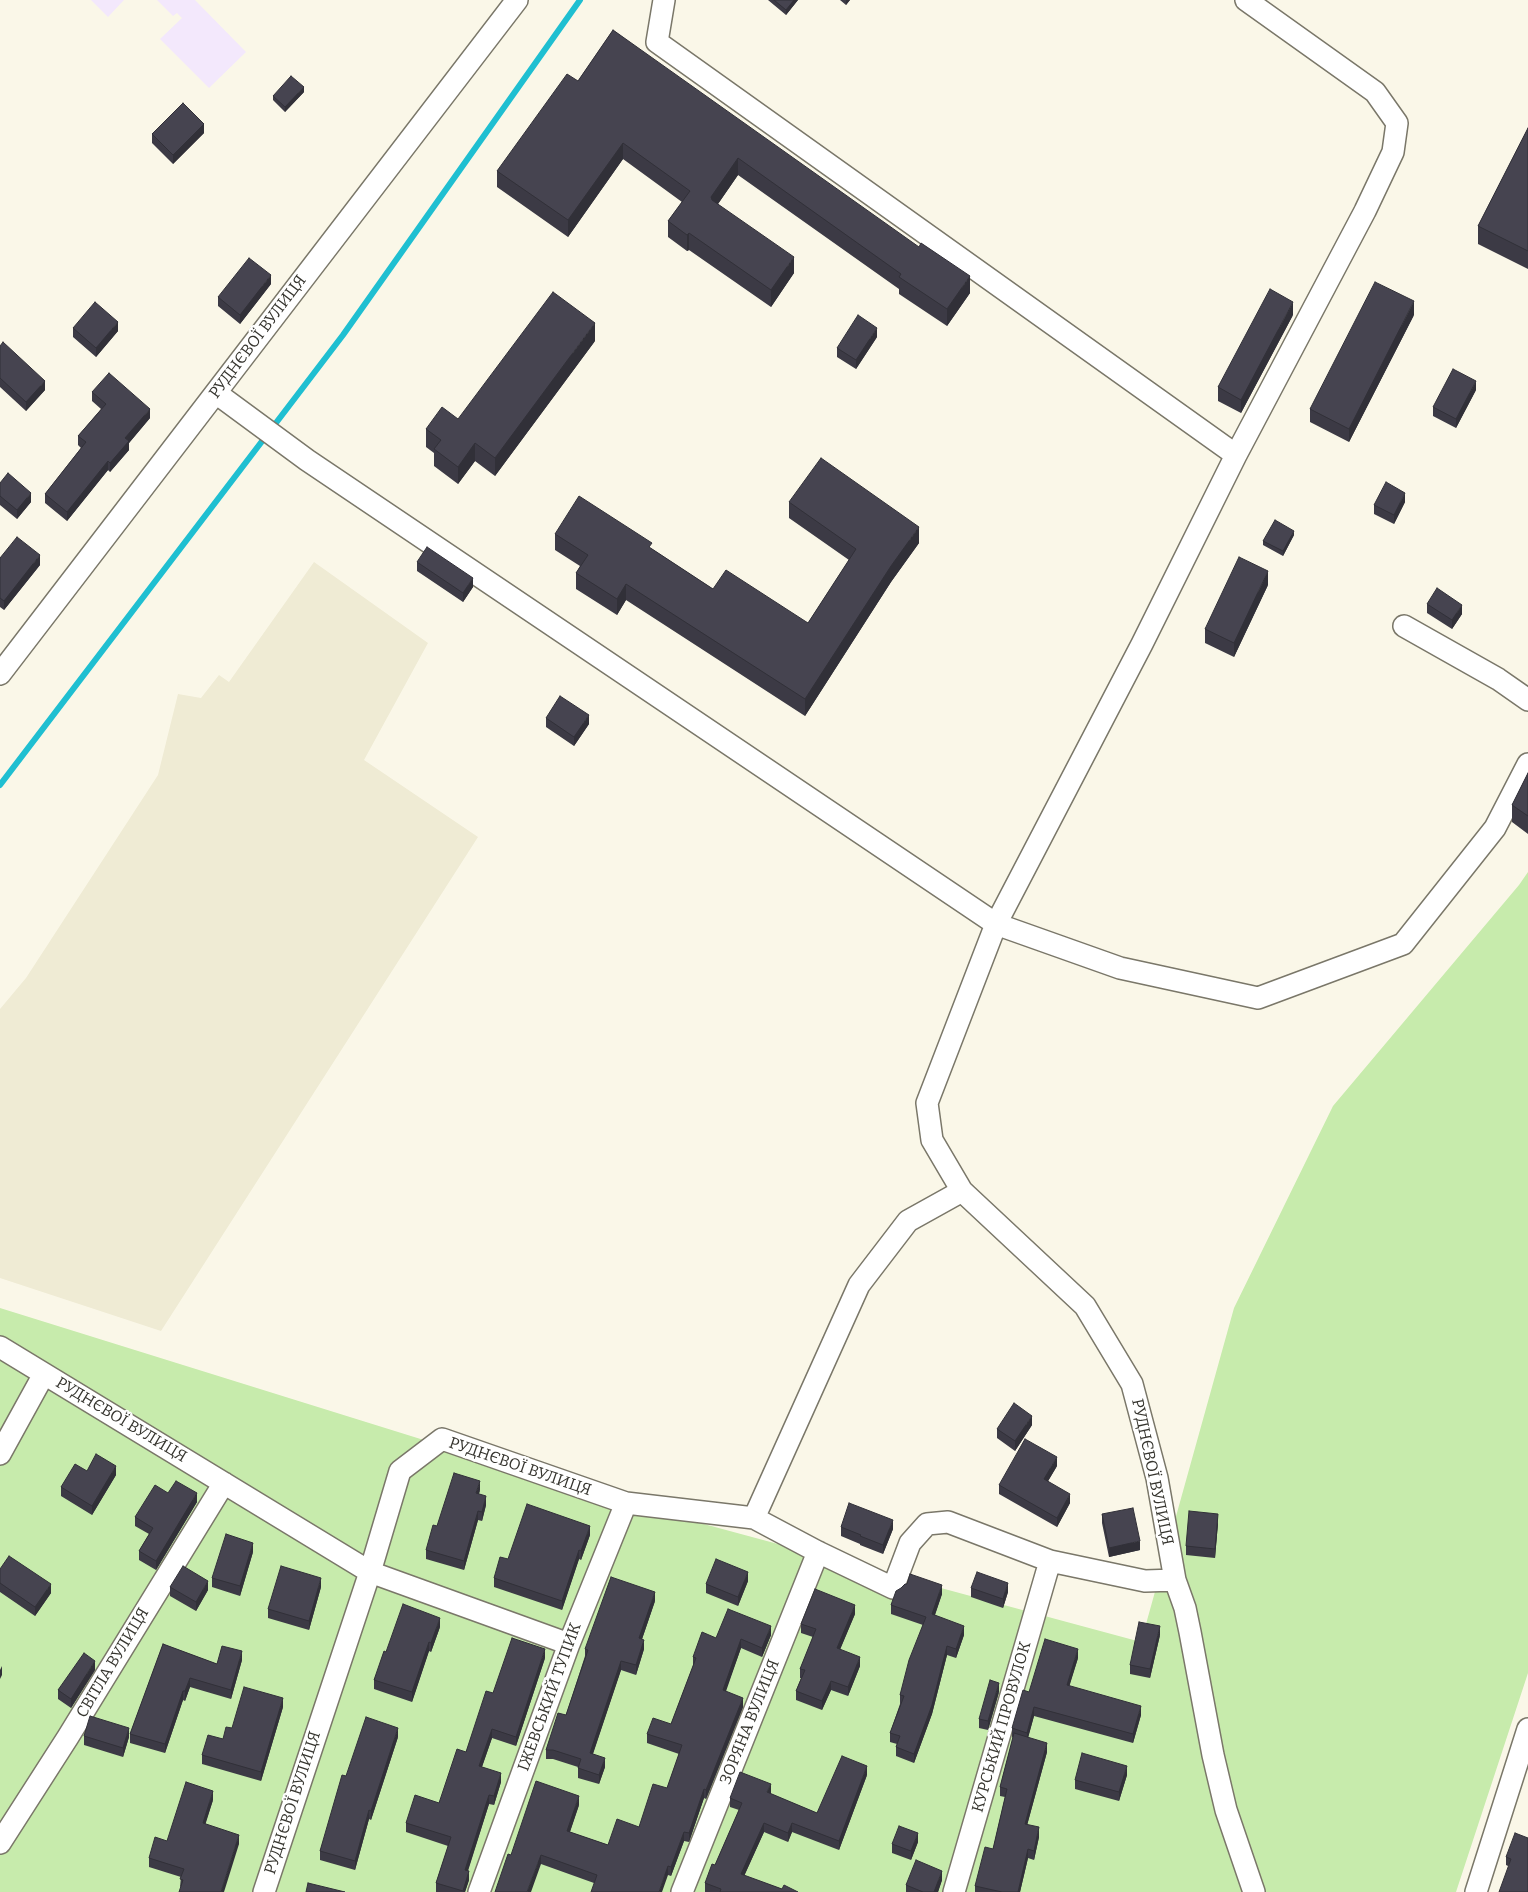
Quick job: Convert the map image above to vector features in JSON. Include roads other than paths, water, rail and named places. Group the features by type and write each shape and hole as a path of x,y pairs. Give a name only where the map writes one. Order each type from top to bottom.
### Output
{"street":[{"name":"РУДНЄВОЇ ВУЛИЦЯ","path":"0,674 517,0"},
{"path":"664,0 657,42 1236,455"},
{"name":"РУДНЄВОЇ ВУЛИЦЯ","path":"264,1892 370,1572 400,1471 442,1439 626,1503 754,1518 818,1552 893,1588 910,1543 927,1524 948,1522 1050,1561 1145,1581 1175,1580 1157,1478 1132,1384 1085,1306 962,1191 932,1140 928,1103 996,924 1142,644 1236,455 1365,211 1393,152 1397,123 1375,92 1246,0"},
{"path":"216,393 307,460 996,924 1120,968 1258,998 1403,944 1495,828 1528,764"},
{"path":"1404,626 1498,679 1528,700"},
{"path":"754,1518 860,1285 908,1221 962,1191"},
{"name":"РУДНЄВОЇ ВУЛИЦЯ","path":"0,1347 370,1572"},
{"path":"0,1454 44,1374"},
{"name":"СВІТЛА ВУЛИЦЯ","path":"0,1843 68,1737 224,1483"},
{"name":"ІЖЕВСЬКИЙ ТУПИК","path":"479,1892 569,1644 626,1503"},
{"name":"ЗОРЯНА ВУЛИЦЯ","path":"682,1892 818,1552"},
{"name":"КУРСЬКИЙ ПРОВУЛОК","path":"954,1892 1050,1561"},
{"path":"370,1572 569,1644"},
{"path":"1175,1580 1185,1608 1213,1755 1226,1810 1254,1892"},
{"path":"1476,1892 1528,1729"}],"waterway":[{"path":"0,785 343,335 580,0"}]}
